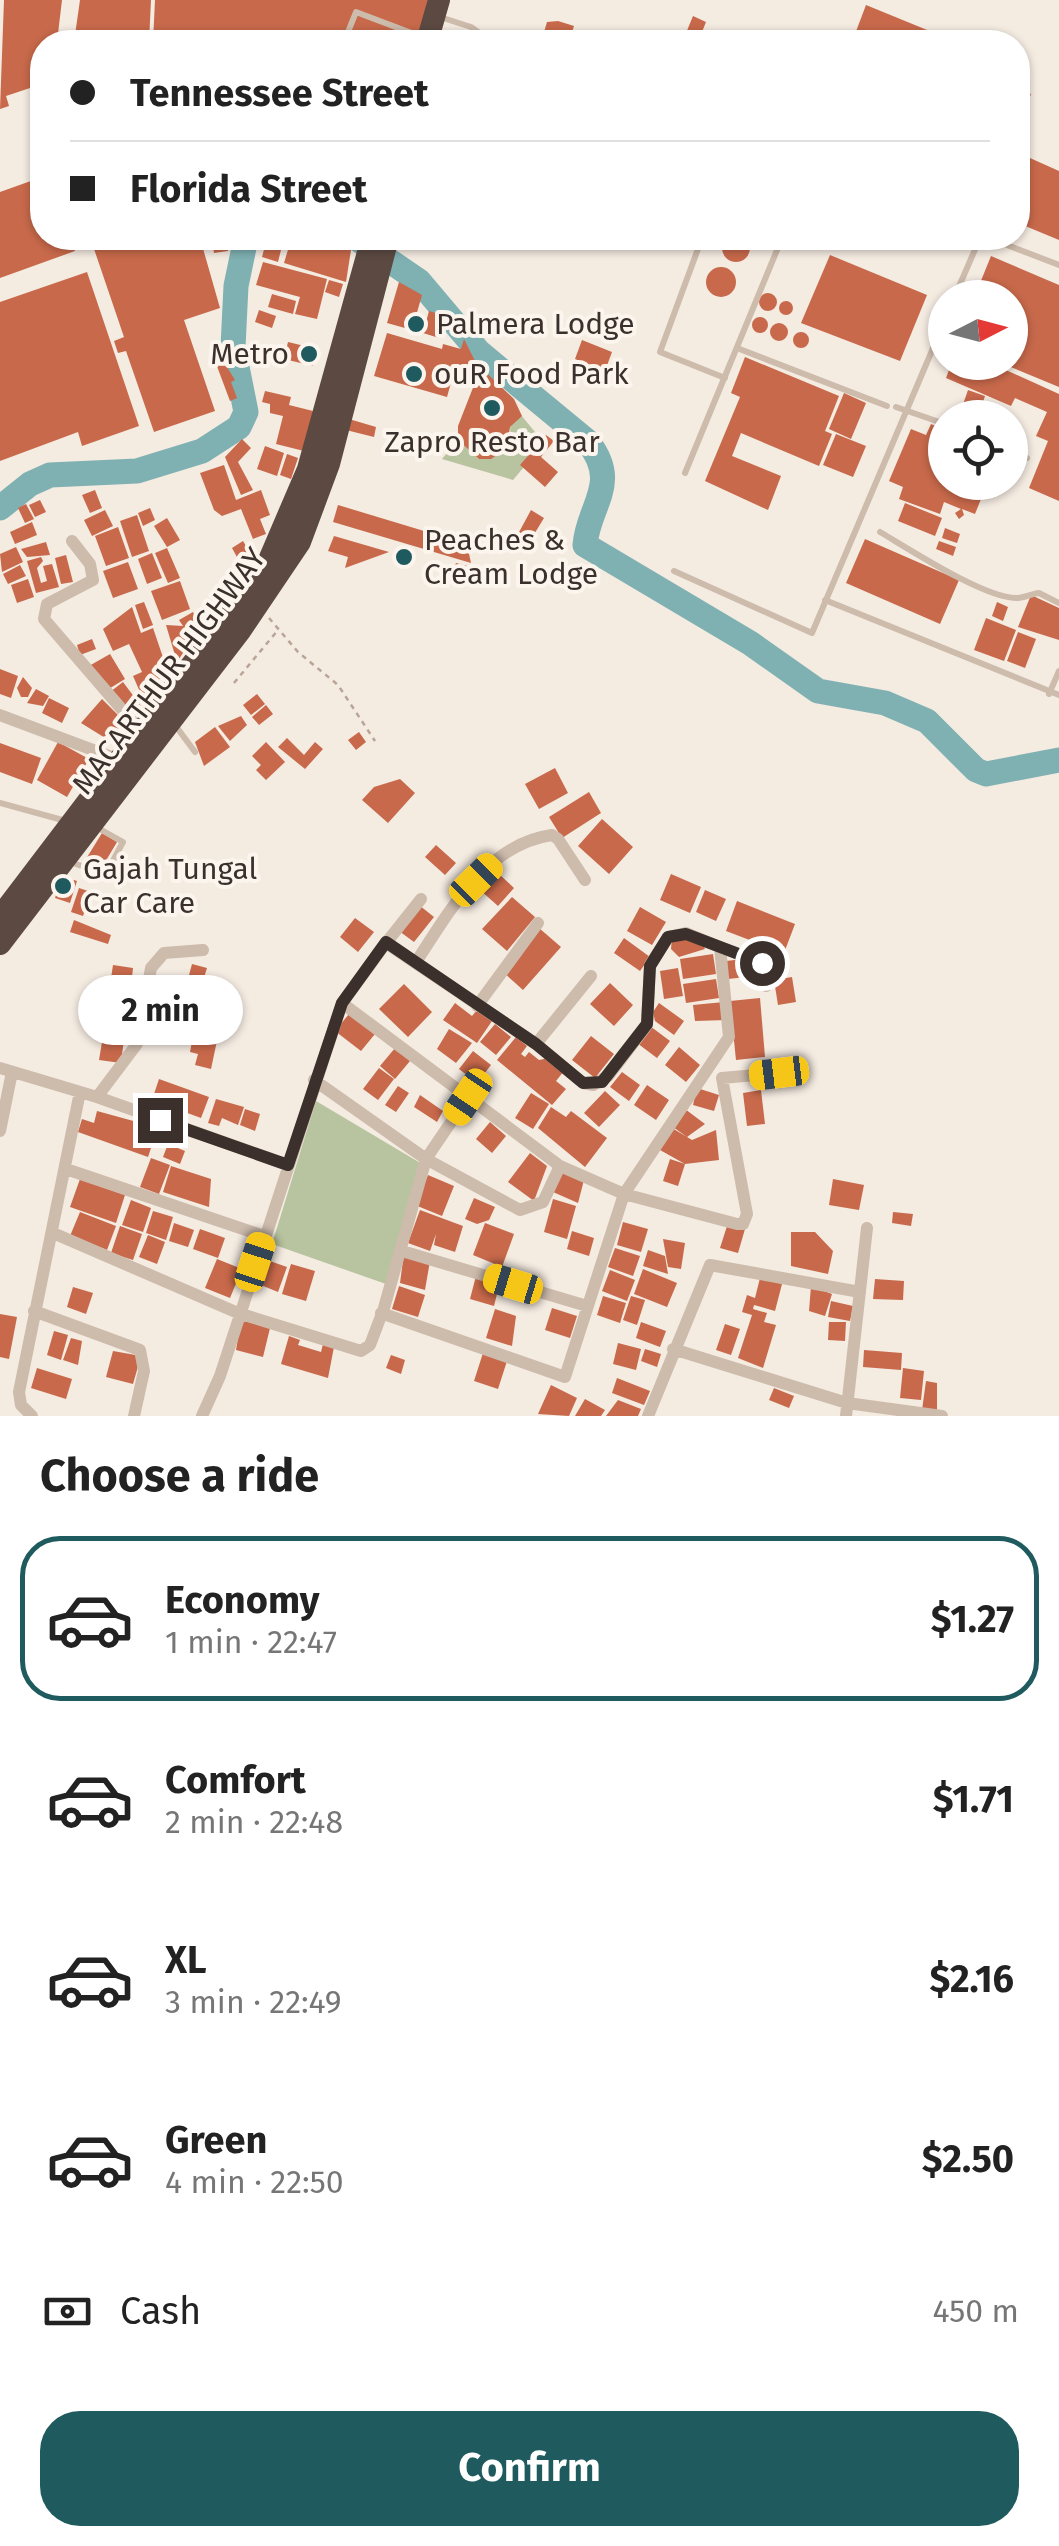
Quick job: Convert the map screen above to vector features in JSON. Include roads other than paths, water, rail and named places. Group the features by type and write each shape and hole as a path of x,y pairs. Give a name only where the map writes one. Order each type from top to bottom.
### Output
{"highway":[{"name":"MACARTHUR HIGHWAY","path":"164,718 259,606 300,542 314,507 376,250"},
{"name":"MACARTHUR HIGHWAY","path":"0,944 56,857 164,718 266,567 297,503 342,380"},
{"name":"MACARTHUR HIGHWAY","path":"0,917 56,857"}],"street":[{"path":"72,541 90,564 93,580 47,604 44,620 149,738"},
{"path":"0,715 128,764"},
{"path":"416,962 476,880 499,857 525,842 552,835 584,880"},
{"path":"202,1416 211,1404 342,1003 421,899"},
{"path":"477,1006 538,923"},
{"path":"386,942 536,1044 583,1083 602,1082 647,1024 650,966 668,937 686,934 762,963 766,986"},
{"path":"381,1312 565,1376 624,1194 730,1030 720,947"},
{"path":"97,1097 136,1044 152,968 164,953 202,950"},
{"path":"536,1044 590,976"},
{"path":"342,1003 560,1166 624,1194 743,1224 747,1214 722,1078 708,1067"},
{"path":"0,1131 6,1070 97,1097 288,1165"},
{"path":"722,1078 779,1073"},
{"path":"314,1080 426,1159 520,1210 543,1202 560,1166"},
{"path":"32,1416 18,1400 80,1092"},
{"path":"53,1233 238,1313 361,1351 370,1345 402,1251 426,1159 468,1097"},
{"path":"66,1169 264,1236"},
{"path":"847,1410 867,1228"},
{"path":"402,1251 587,1306"},
{"path":"648,1416 710,1265 860,1292"},
{"path":"34,1311 140,1350 144,1371 134,1416"},
{"path":"673,1349 847,1410 942,1416"}],"lane":[{"path":"349,30 356,12 405,30 438,25 475,30"},
{"path":"698,250 660,352 725,378"},
{"path":"685,473 777,250"},
{"path":"962,280 975,250"},
{"path":"1020,250 1059,265"},
{"path":"737,348 892,407 908,408 928,417"},
{"path":"674,571 812,633 928,360"},
{"path":"880,532 958,576 1005,595 1018,598 1038,593 1059,603"},
{"path":"826,600 1059,695"},
{"path":"1049,694 1059,670"},
{"path":"164,718 195,752"},
{"path":"0,803 82,823 123,842 108,870 102,873 56,857"}],"waterway":[{"path":"0,508 30,484 50,475 137,471 202,451 239,427 246,412 233,347 236,286 244,250"},
{"path":"374,250 419,281 479,352 588,442 602,470 602,482 585,545 750,643 818,691 885,703 927,721 976,770 986,774 1059,760"}],"place":[{"name":"Palmera Lodge","path":"416,324"},
{"name":"Metro","path":"309,354"},
{"name":"ouR Food Park","path":"414,374"},
{"name":"Zapro Resto Bar","path":"492,408"},
{"name":"Peaches & Cream Lodge","path":"404,557"},
{"name":"Gajah Tungal Car Care","path":"63,886"}]}
